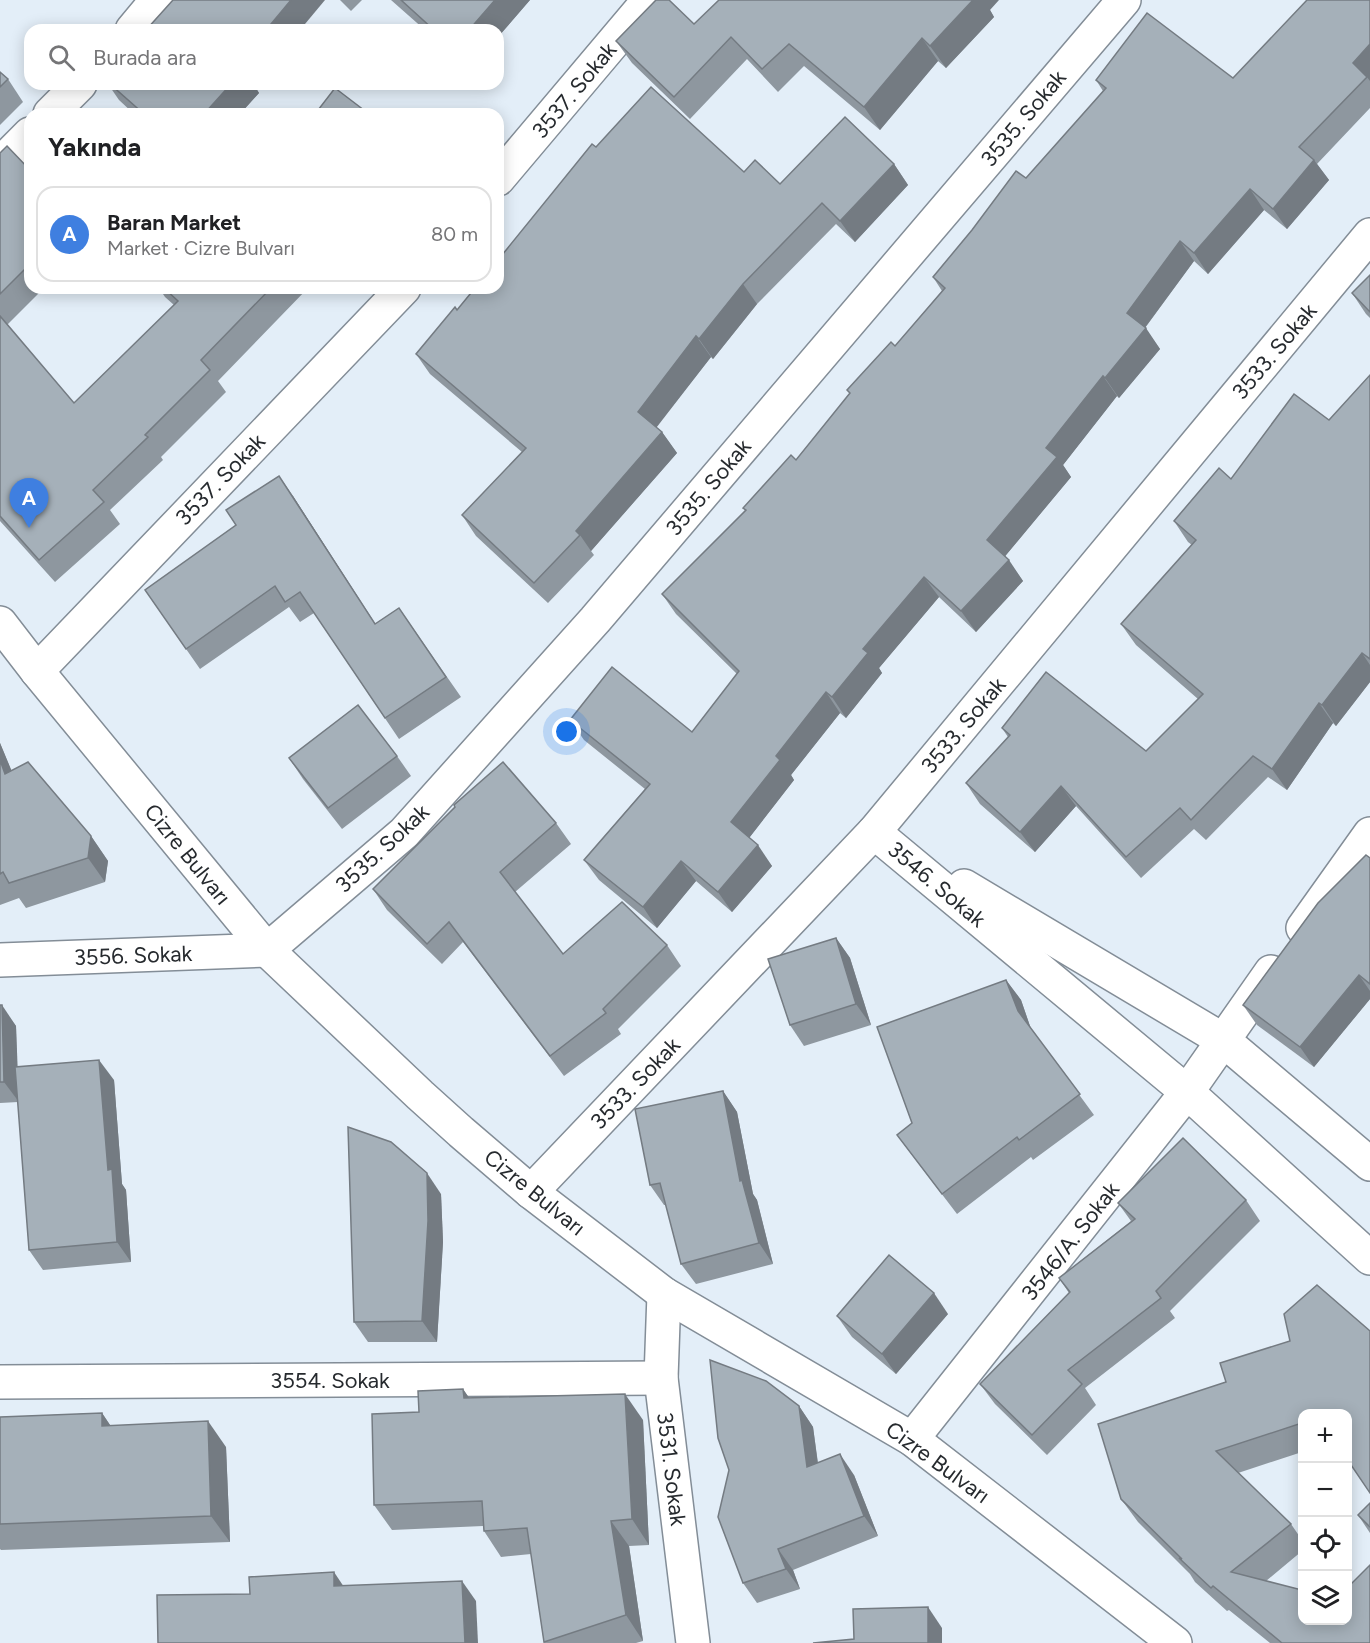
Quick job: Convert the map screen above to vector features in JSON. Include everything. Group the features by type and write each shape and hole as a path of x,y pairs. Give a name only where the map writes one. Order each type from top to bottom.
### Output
{"street":[{"path":"137,24 157,0"},
{"name":"3537. Sokak","path":"504,172 650,0"},
{"name":"3535. Sokak","path":"267,950 404,833 603,611 1124,0"},
{"path":"56,108 74,90"},
{"path":"0,164 24,140"},
{"name":"3533. Sokak","path":"531,1192 874,832 1370,235"},
{"name":"3537. Sokak","path":"37,671 398,294"},
{"name":"Cizre Bulvarı","path":"0,623 267,950 420,1095 531,1192 664,1294 912,1439 1167,1640"},
{"name":"3546. Sokak","path":"874,832 1223,1040 1370,1164"},
{"name":"3546. Sokak","path":"874,832 1187,1092 1370,1258"},
{"name":"3546/A. Sokak","path":"912,1439 1187,1092 1369,837"},
{"name":"3556. Sokak","path":"0,960 267,950"},
{"name":"3531. Sokak","path":"664,1294 660,1378 693,1643"},
{"name":"3554. Sokak","path":"0,1382 660,1378"}],"building":[{"path":"173,0 291,0 271,24 151,24"},
{"path":"401,0 495,0 474,24 427,24"},
{"path":"656,0 669,0 694,24 719,0 973,0 930,46 922,38 864,107 789,44 762,69 731,37 674,97 616,41"},
{"path":"1307,0 1370,0 1370,44 1353,63 1367,77 1299,147 1314,160 1273,209 1250,189 1194,253 1180,241 1127,313 1146,328 1105,378 1103,376 1046,448 1057,457 987,540 1009,560 961,611 924,577 863,649 868,653 832,697 826,692 776,756 780,760 731,822 758,845 718,892 681,861 643,907 584,860 650,784 570,720 612,667 692,732 739,671 662,594 746,510 743,508 791,455 796,460 850,393 847,390 891,342 895,346 945,288 933,277 1016,171 1026,178 1106,88 1096,80 1147,13 1233,78"},
{"path":"0,72 8,79 0,87"},
{"path":"651,87 744,172 755,160 780,184 845,117 894,164 840,221 822,203 743,284 699,339 696,336 638,412 662,432 576,531 580,535 534,583 462,515 526,448 416,354 455,307 457,310 470,294 504,294 504,253 592,144 596,147"},
{"path":"117,90 226,90 209,108 137,108"},
{"path":"333,90 338,90 361,108 320,108"},
{"path":"7,146 24,164 24,270 0,294 0,153"},
{"path":"1370,275 1370,312 1352,293"},
{"path":"170,294 265,294 201,360 210,370 145,435 148,437 93,490 104,502 39,560 0,516 0,316 74,403 178,301"},
{"path":"1370,375 1370,659 1362,653 1322,705 1319,703 1272,769 1253,756 1191,820 1180,808 1126,857 1061,786 1020,832 966,783 1010,735 1002,728 1046,672 1146,751 1203,694 1121,624 1196,540 1174,521 1219,468 1231,479 1294,394 1329,420"},
{"path":"279,476 375,624 399,608 446,677 385,718 300,592 285,602 275,586 186,649 145,590 236,525 226,510"},
{"path":"358,705 397,756 328,808 289,758"},
{"path":"0,760 5,774 28,762 91,836 88,858 9,883 3,872 0,874"},
{"path":"503,762 556,823 500,872 563,954 622,902 667,945 603,1009 606,1013 550,1056 449,922 427,944 373,889 455,807 454,805"},
{"path":"1366,855 1370,858 1370,984 1359,975 1300,1047 1243,1005 1318,903"},
{"path":"836,938 856,1004 790,1025 768,959"},
{"path":"1006,980 1018,1011 1080,1094 1019,1140 1017,1137 942,1194 897,1135 912,1123 877,1027"},
{"path":"0,1005 2,1005 4,1082 0,1082"},
{"path":"99,1060 108,1170 112,1169 117,1242 29,1250 15,1067"},
{"path":"723,1091 740,1181 742,1180 759,1243 681,1264 660,1183 650,1185 635,1109"},
{"path":"348,1127 391,1142 427,1173 428,1221 422,1321 354,1322"},
{"path":"1183,1138 1246,1200 1156,1291 1161,1298 1068,1370 1082,1384 1032,1435 980,1384 1070,1292 1059,1278 1135,1219 1118,1203"},
{"path":"889,1255 934,1293 882,1354 837,1316"},
{"path":"1317,1285 1370,1331 1370,1493 1352,1466 1352,1409 1298,1409 1298,1424 1216,1451 1291,1524 1231,1572 1298,1589 1298,1625 1352,1625 1352,1583 1370,1565 1370,1643 1282,1643 1213,1586 1211,1588 1121,1499 1098,1424 1226,1382 1220,1363 1290,1341 1284,1314"},
{"path":"710,1360 766,1381 799,1406 807,1467 840,1454 864,1516 778,1549 786,1569 743,1583 718,1517 729,1470 718,1438"},
{"path":"463,1389 464,1398 625,1394 632,1519 611,1521 626,1615 544,1642 527,1528 484,1531 482,1501 374,1505 372,1414 419,1412 418,1391"},
{"path":"102,1413 102,1426 208,1421 211,1516 0,1524 0,1417"},
{"path":"1370,1503 1370,1527 1358,1515"},
{"path":"334,1572 334,1586 462,1581 465,1643 158,1643 157,1595 250,1594 249,1577"},
{"path":"928,1607 928,1643 813,1643 854,1639 853,1609"}],"place":[{"name":"Baran Market","path":"29,528"}]}
